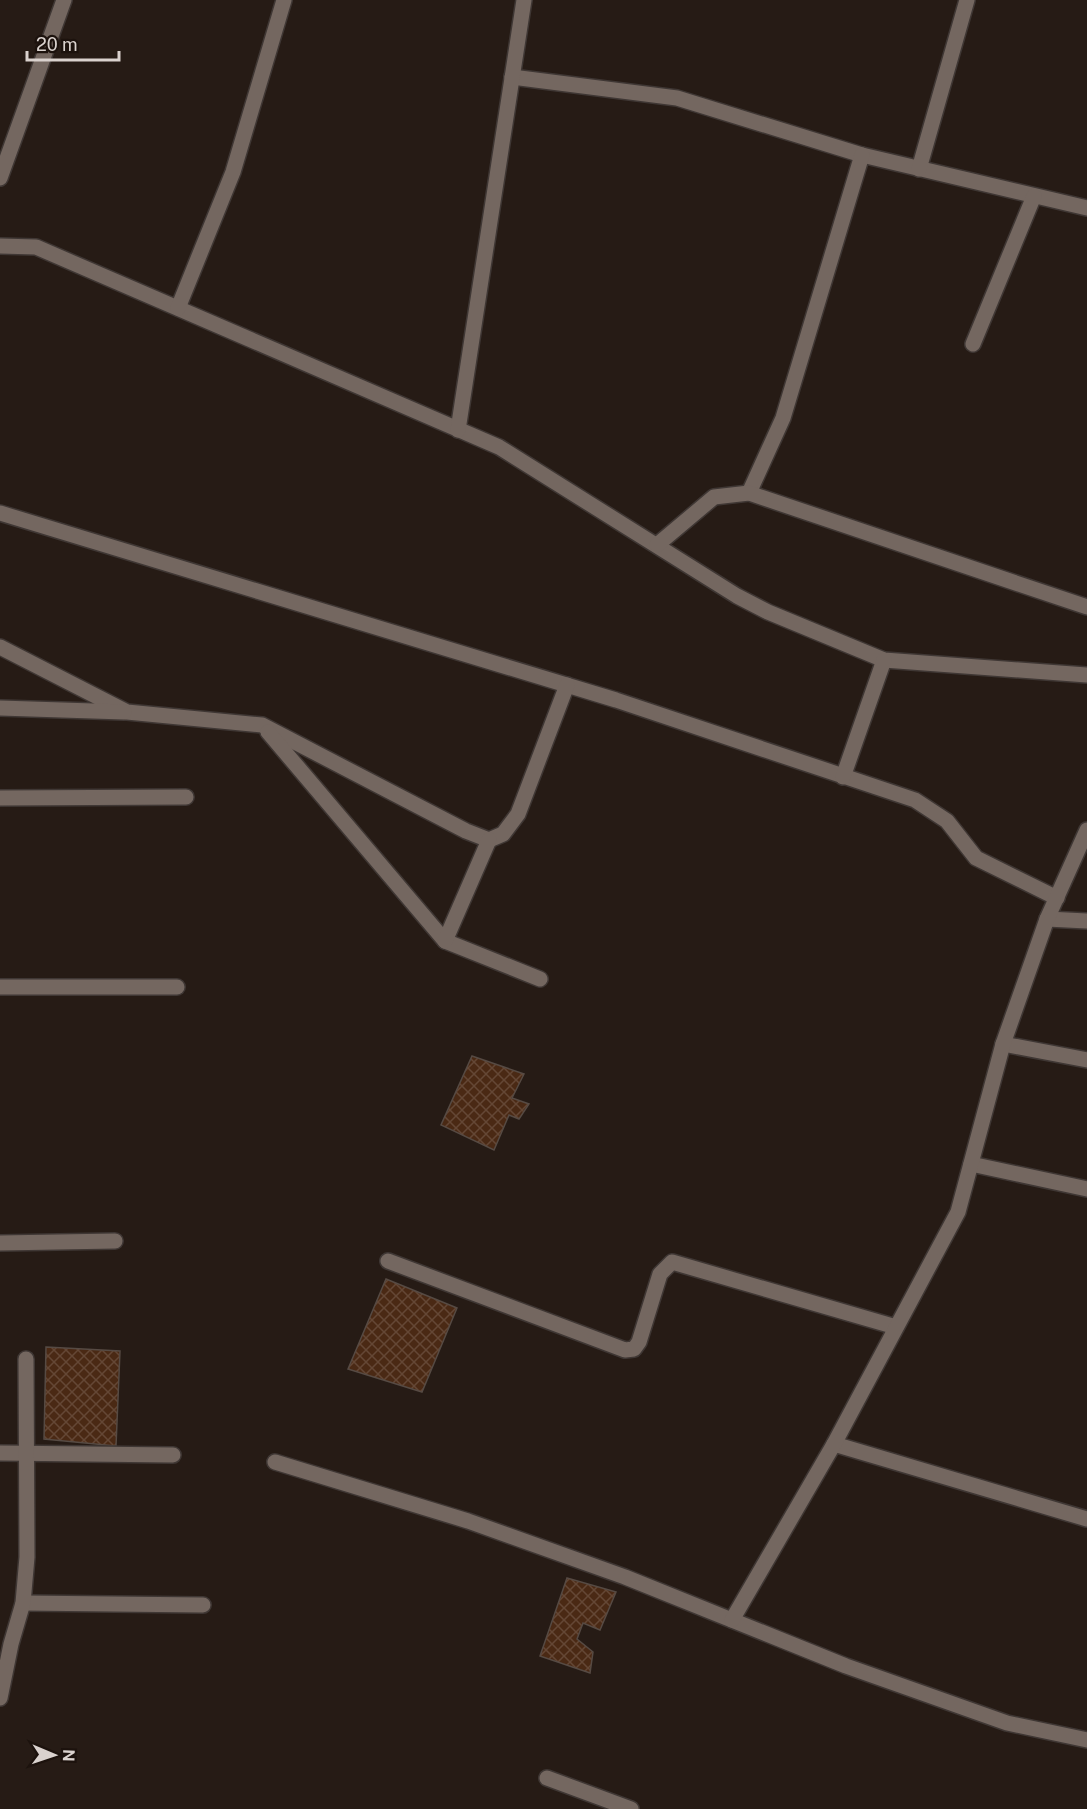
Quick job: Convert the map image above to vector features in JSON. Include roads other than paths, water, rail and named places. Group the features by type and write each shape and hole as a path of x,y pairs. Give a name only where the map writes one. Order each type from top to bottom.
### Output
{"street":[{"path":"0,178 64,0"},
{"path":"178,308 233,172 284,0"},
{"path":"458,430 524,0"},
{"path":"919,169 967,0"},
{"path":"512,77 676,98 862,155 1087,208"},
{"path":"749,494 783,418 862,155"},
{"path":"973,344 1034,196"},
{"path":"0,246 36,247 499,447 737,596 768,612 885,660 1087,675"},
{"path":"657,545 714,497 749,494 1087,607"},
{"path":"0,513 567,686 915,800 947,821 976,858 1057,898"},
{"path":"0,647 127,712"},
{"path":"843,777 885,660"},
{"path":"445,941 489,840 503,834 518,814 567,686"},
{"path":"0,708 127,712 262,725 466,831 489,840"},
{"path":"262,725 445,941 540,979"},
{"path":"0,798 186,797"},
{"path":"732,1620 834,1444 958,1212 1003,1044 1047,919 1087,831"},
{"path":"1047,919 1087,921"},
{"path":"0,987 177,987"},
{"path":"1003,1044 1087,1060"},
{"path":"970,1164 1087,1189"},
{"path":"0,1243 115,1241"},
{"path":"388,1261 625,1350 634,1349 639,1342 660,1274 672,1262 896,1327"},
{"path":"0,1698 11,1644 23,1603 27,1557 26,1359"},
{"path":"834,1444 1087,1519"},
{"path":"0,1453 173,1455"},
{"path":"275,1462 468,1521 625,1576 846,1666 1007,1723 1087,1740"},
{"path":"23,1603 203,1605"},
{"path":"547,1778 632,1809"}]}
